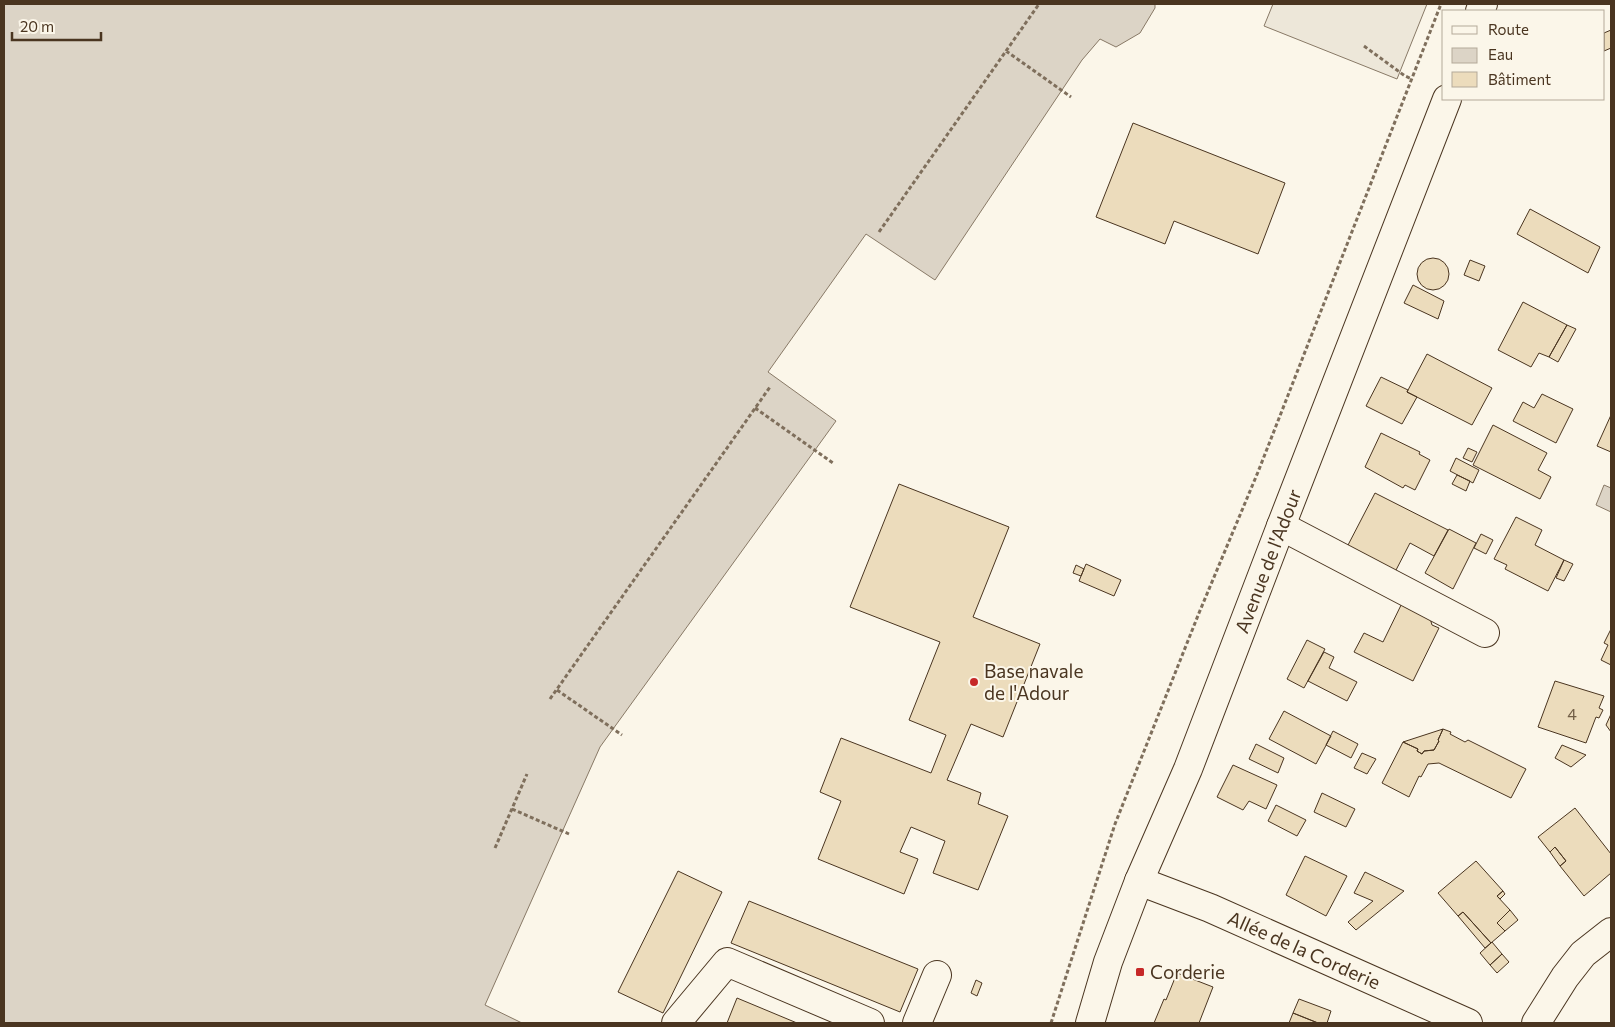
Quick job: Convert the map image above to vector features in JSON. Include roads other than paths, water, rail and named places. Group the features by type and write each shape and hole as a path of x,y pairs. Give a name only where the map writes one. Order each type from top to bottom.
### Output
{"main road":[{"name":"Avenue de l'Adour","path":"1090,1023 1108,962 1139,882 1188,769 1447,100"},
{"path":"1281,526 1485,634"},
{"name":"Allée de la Corderie","path":"1139,882 1210,908 1468,1023"},
{"path":"1536,1023 1565,977 1584,954 1611,932"},
{"path":"676,1023 727,962 870,1023"},
{"path":"917,1023 937,975"}],"water":[{"path":"4,4 1155,4 1155,8 1140,33 1116,47 1100,39 1082,60 935,280 866,234 768,372 836,421 600,747 485,1005 522,1023 4,1023"},
{"path":"1604,485 1611,488 1611,512 1596,505"}],"place":[{"name":"Base navale de l'Adour","path":"974,682"},
{"name":"Corderie","path":"1140,972"}]}
